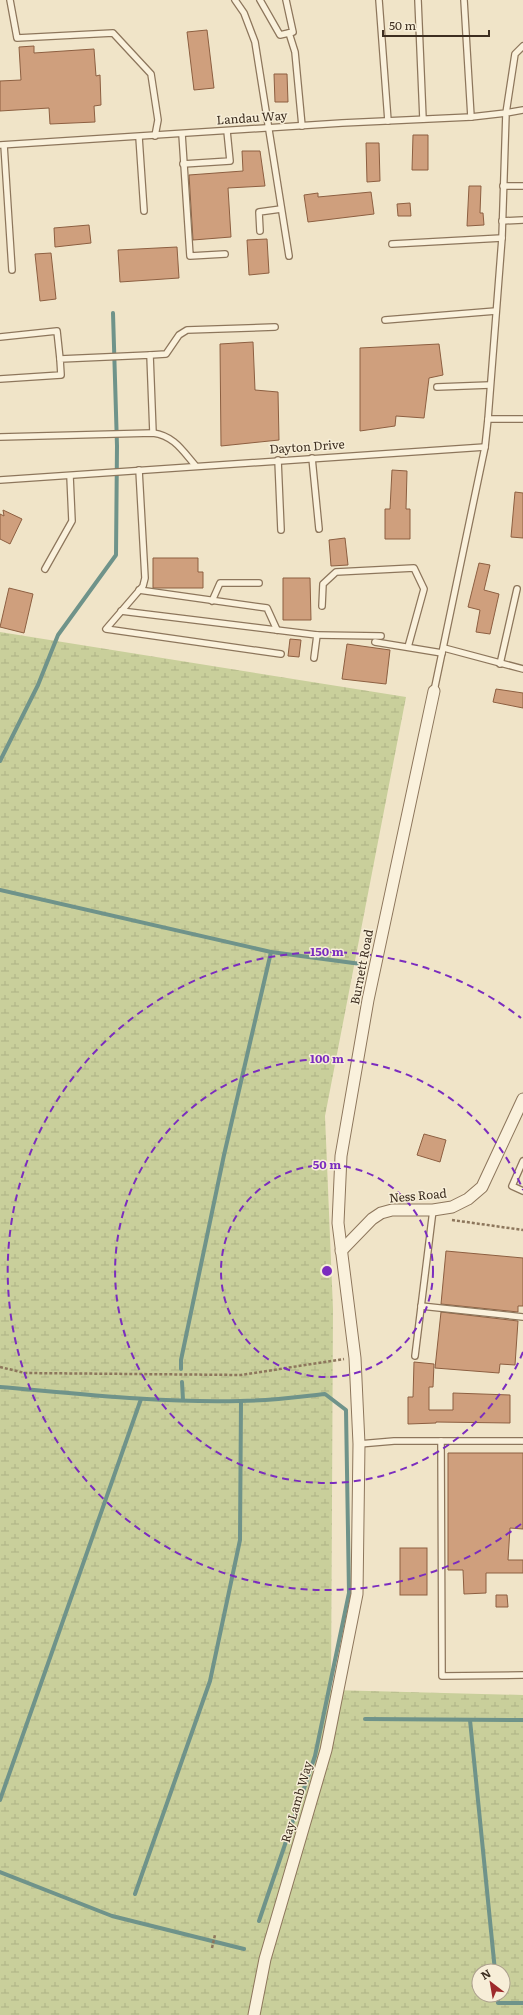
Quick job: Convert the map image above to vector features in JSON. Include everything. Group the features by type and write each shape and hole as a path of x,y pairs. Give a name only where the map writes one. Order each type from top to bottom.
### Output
{"street":[{"name":"Burnett Road","path":"359,1444 355,1358 338,1223 341,1160 351,1096 386,910 434,691"},
{"name":"Ness Road","path":"341,1251 381,1213 392,1210 433,1210 452,1207 468,1199 482,1187 523,1100"},
{"name":"Ray Lamb Way","path":"254,2015 265,1959 326,1750 357,1594 359,1444"}],"lane":[{"path":"10,0 17,38 113,33 151,74 158,120 155,136"},
{"path":"235,0 244,13 255,42 269,129 269,142 289,256"},
{"path":"260,0 280,35 293,32 286,0"},
{"path":"379,0 388,121"},
{"path":"418,0 423,119"},
{"path":"464,0 471,117"},
{"path":"289,33 295,52 302,126"},
{"path":"434,691 486,447 502,238 506,113 515,54 523,46"},
{"name":"Landau Way","path":"2,145 471,117 523,110"},
{"path":"183,164 230,161 227,131"},
{"path":"182,134 190,256 225,254"},
{"path":"139,137 144,211"},
{"path":"2,145 12,270"},
{"path":"504,186 523,186"},
{"path":"260,231 259,212 281,209"},
{"path":"502,221 523,220"},
{"path":"392,244 502,238"},
{"path":"386,320 496,311"},
{"path":"60,358 166,354 179,335 187,330 275,327"},
{"path":"0,337 57,331 61,375 0,380"},
{"path":"150,355 153,433"},
{"path":"437,387 490,385"},
{"path":"488,419 523,418"},
{"path":"0,437 125,435 153,433 165,434 195,465"},
{"name":"Dayton Drive","path":"70,476 195,465 486,447"},
{"path":"312,458 319,528"},
{"path":"278,460 282,530"},
{"path":"139,470 145,578 139,590 106,629 281,654"},
{"path":"0,480 70,476 72,521 45,569"},
{"path":"322,606 323,584 336,572 414,568 424,588 408,647"},
{"path":"212,600 220,583 259,583"},
{"path":"500,664 517,589"},
{"path":"139,590 268,608 277,630"},
{"path":"121,611 317,635 381,636"},
{"path":"314,658 317,635"},
{"path":"375,642 443,650 523,669"},
{"path":"523,1161 512,1186 523,1191"},
{"path":"415,1356 433,1210"},
{"path":"421,1306 523,1317"},
{"path":"359,1444 394,1440 523,1441"},
{"path":"441,1441 442,1676 523,1675"}],"path":[{"path":"478,1224 523,1230"},
{"path":"0,1367 25,1373 241,1375 355,1358"},
{"path":"212,1948 215,1936"}],"green space":[{"path":"0,632 406,697 325,1116 333,1309 331,1690 523,1695 523,2015 0,2015"}],"building":[{"path":"207,30 214,88 194,90 187,32"},
{"path":"34,46 34,53 94,49 96,76 100,75 101,105 94,106 95,122 50,124 49,108 0,111 0,81 21,80 19,47"},
{"path":"274,74 287,74 288,102 275,102"},
{"path":"413,135 428,135 428,170 412,170"},
{"path":"366,143 379,143 380,181 367,182"},
{"path":"242,151 260,151 265,186 228,188 231,237 193,240 189,175 243,171"},
{"path":"469,186 481,186 480,213 483,213 484,225 467,226"},
{"path":"371,192 374,214 308,222 304,195 318,193 318,197"},
{"path":"410,203 411,216 398,216 397,204"},
{"path":"89,225 91,243 55,247 54,228"},
{"path":"267,239 269,273 249,275 247,240"},
{"path":"177,247 179,278 120,282 118,250"},
{"path":"51,253 56,299 40,301 35,254"},
{"path":"253,342 255,390 278,392 279,440 221,446 220,344"},
{"path":"439,344 443,375 429,378 424,418 396,416 395,426 360,431 360,348"},
{"path":"392,470 407,471 406,509 410,509 410,539 385,539 385,509 390,509"},
{"path":"515,492 523,493 523,538 511,537"},
{"path":"3,510 22,519 10,544 0,539 0,514 4,516"},
{"path":"345,538 348,565 331,566 329,540"},
{"path":"153,558 198,558 198,572 203,572 203,588 153,588"},
{"path":"479,563 490,565 484,590 499,594 490,634 476,632 480,610 468,607"},
{"path":"283,578 310,578 311,620 283,620"},
{"path":"9,588 33,594 24,633 0,627"},
{"path":"290,639 301,640 299,657 288,656"},
{"path":"347,644 390,650 386,684 342,679"},
{"path":"496,689 523,693 523,708 493,702"},
{"path":"424,1134 446,1140 440,1162 417,1155"},
{"path":"446,1251 523,1258 523,1306 518,1306 518,1312 441,1304"},
{"path":"441,1312 518,1321 515,1365 500,1364 499,1373 435,1368"},
{"path":"414,1362 434,1364 433,1387 429,1387 429,1410 453,1410 453,1393 510,1395 510,1423 436,1422 408,1424 408,1397 413,1397"},
{"path":"448,1453 523,1453 523,1529 510,1528 508,1560 523,1560 523,1573 486,1573 486,1593 464,1594 463,1570 448,1570"},
{"path":"400,1548 427,1548 427,1595 400,1595"},
{"path":"496,1595 507,1595 508,1607 496,1607"}],"waterway":[{"path":"0,761 38,685 58,635 116,555 117,446 113,313"},
{"path":"0,890 271,952 361,964"},
{"path":"181,1369 181,1360 224,1155 271,952"},
{"path":"182,1382 183,1400"},
{"path":"0,1387 180,1401 251,1401 325,1394 346,1410 349,1593 315,1756 259,1921"},
{"path":"0,1800 141,1399"},
{"path":"135,1894 210,1681 240,1540 241,1401"},
{"path":"365,1719 523,1720"},
{"path":"470,1720 494,1963"},
{"path":"0,1872 112,1916 244,1949"},
{"path":"511,2003 523,2003"}]}
